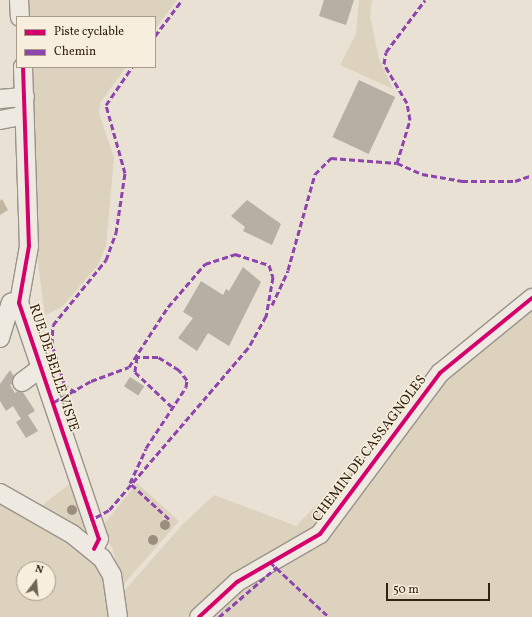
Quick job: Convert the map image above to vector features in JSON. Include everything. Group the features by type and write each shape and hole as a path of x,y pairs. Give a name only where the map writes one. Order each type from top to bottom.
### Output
{"street":[{"path":"19,0 20,16"},
{"name":"RUE DE BELLE VISTE","path":"23,68 29,246 10,302 42,367 99,539 94,549"},
{"path":"0,99 24,97"},
{"path":"0,120 25,115"},
{"name":"CHEMIN DE CASSAGNOLES","path":"199,617 238,582 320,534 440,373 532,298"},
{"path":"0,338 10,302"},
{"path":"22,382 42,367"},
{"path":"0,493 94,549 112,576 118,617"}],"shaded area":[{"path":"25,0 177,0 156,28 156,16 26,16"},
{"path":"359,0 372,0 370,16 379,59 393,89 340,65 356,34"},
{"path":"29,68 125,68 100,103 99,113 114,158 106,246 98,265 62,307 45,315 38,264"},
{"path":"2,199 8,210 0,215 0,201"},
{"path":"532,304 532,617 125,617 125,590 183,524 214,495 296,526 440,381"},
{"path":"71,483 85,523 83,530 41,506"},
{"path":"137,483 179,521 123,585 112,548 100,529"},
{"path":"0,500 31,515 94,561 107,583 113,617 0,617"}],"building":[{"path":"324,0 354,0 346,25 319,16"},
{"path":"359,80 395,97 369,154 332,137"},
{"path":"247,200 281,224 272,245 243,231 245,227 231,216"},
{"path":"243,267 261,282 229,346 208,333 197,351 178,338 193,318 183,312 201,281 223,295 226,289 229,291"},
{"path":"10,370 17,381 10,385 15,393 21,389 35,411 28,415 38,431 26,438 16,422 21,419 13,406 6,411 0,401 0,384"},
{"path":"130,377 144,386 138,395 124,386"}],"marked path":[{"path":"156,35 182,0"},
{"path":"397,163 410,120 407,103 384,64 386,52 425,0"},
{"path":"76,392 65,386 52,344 53,325 106,260 116,233 125,173 106,105 131,68"},
{"path":"272,305 288,270 315,174 331,158 397,163 422,174 462,181 515,181 532,175"},
{"path":"54,402 91,381 129,367 168,307 205,264 235,254 269,265 273,277 266,316 248,348 109,510 91,520"},
{"path":"169,519 130,483 146,448 186,387 187,380 179,370 158,357 137,357 135,372 171,406"},
{"path":"270,562 329,617"},
{"path":"219,617 277,567"}],"cycle path":[{"path":"23,68 29,246 19,303 99,539 94,549"},
{"path":"199,617 237,582 320,534 440,373 532,298"}]}
